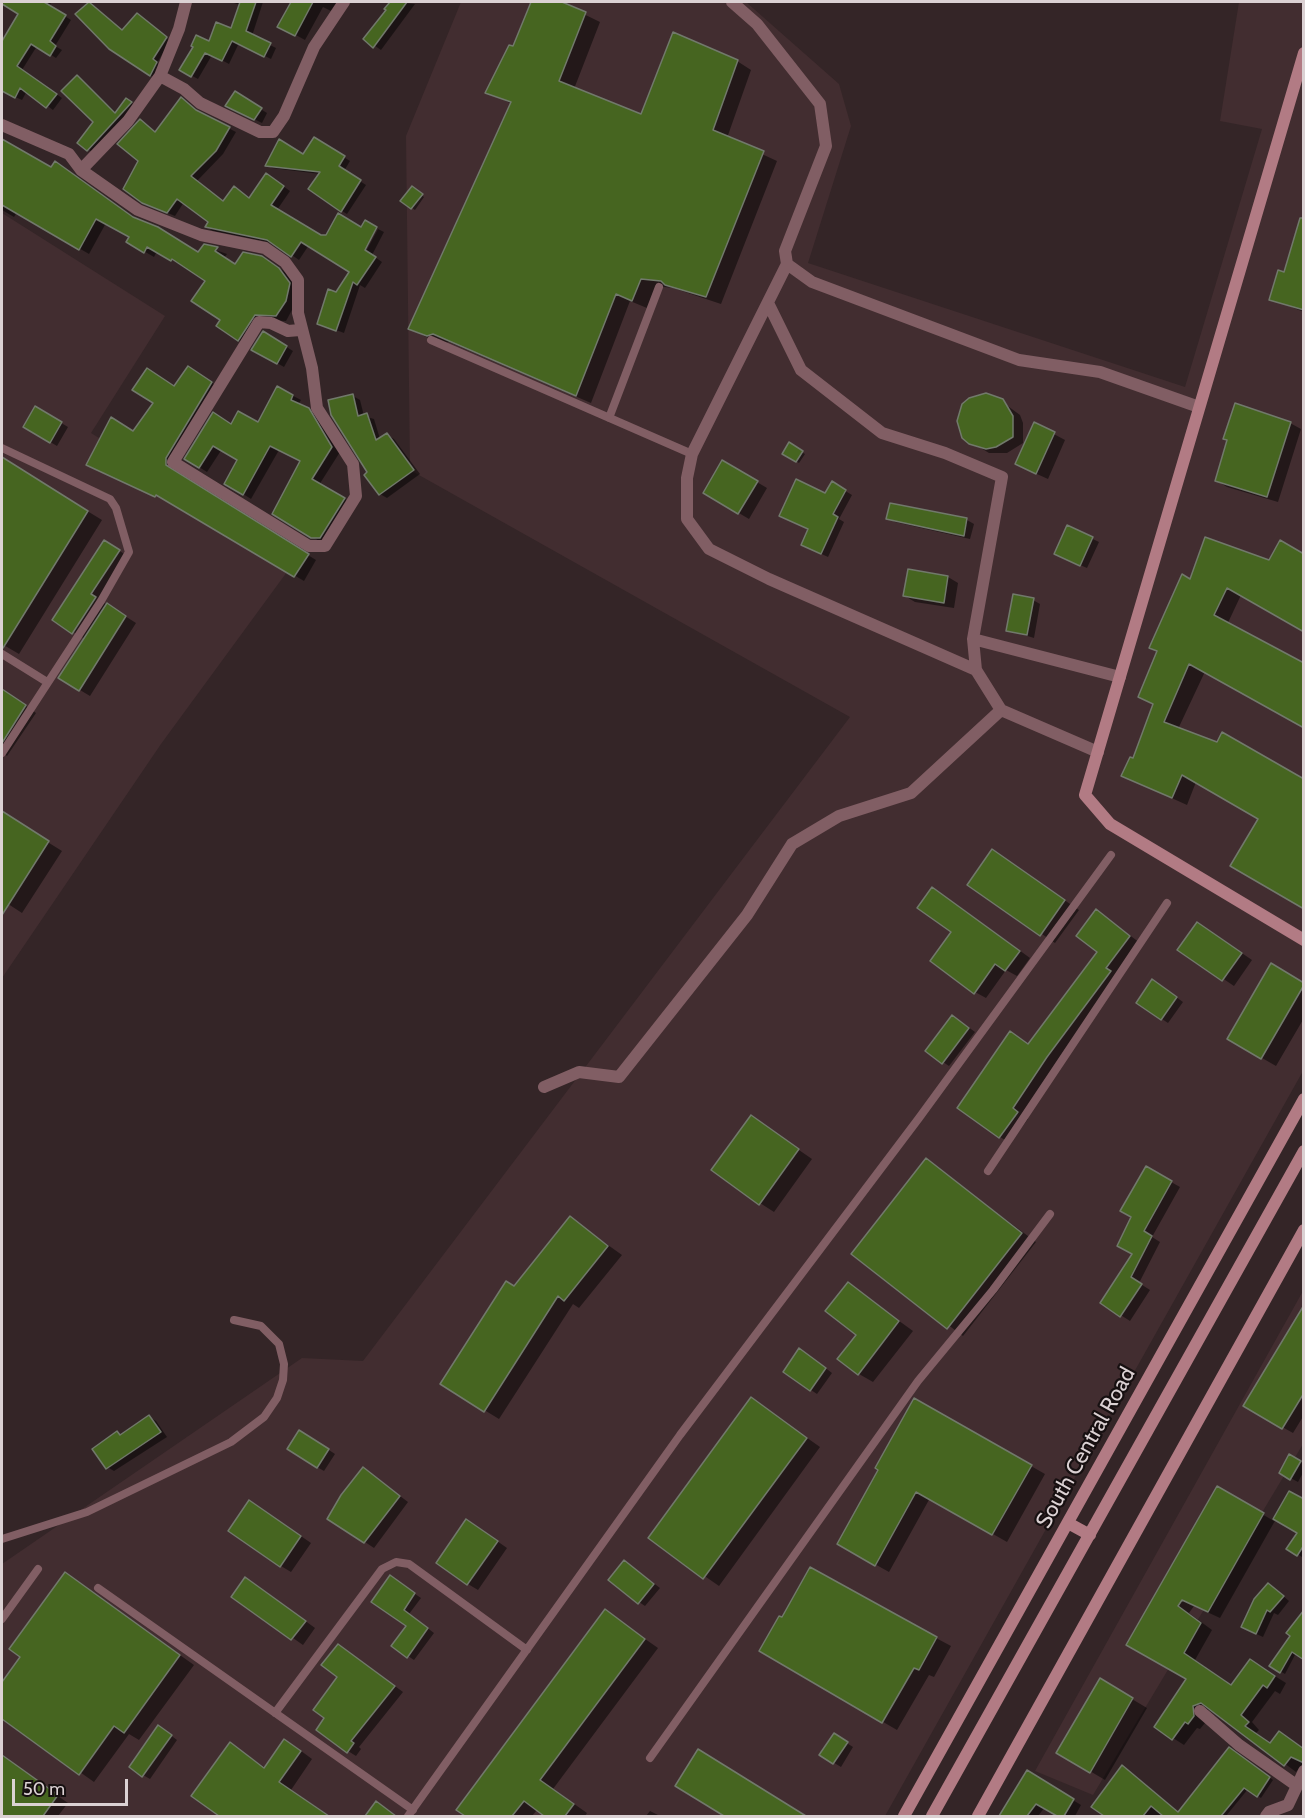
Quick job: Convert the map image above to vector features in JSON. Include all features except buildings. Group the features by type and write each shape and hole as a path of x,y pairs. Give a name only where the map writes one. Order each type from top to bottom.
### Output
{"street":[{"path":"81,170 128,121 160,76 179,29 186,2"},
{"path":"160,76 184,89 200,103 260,132 273,132 284,116 314,46 344,2"},
{"path":"732,2 757,24 820,104 826,146 785,251 788,264 812,282 1019,360 1100,372 1199,407"},
{"path":"1304,53 1085,795 1110,824 1304,940"},
{"path":"2,125 69,154 81,170 138,210 201,235 265,248 285,262 298,280 300,330 312,368 317,408 353,464 356,496 325,546 309,546 173,462 259,322 271,323 288,331 300,330"},
{"path":"788,264 692,454 687,478 687,519 709,549 769,579 976,670"},
{"path":"768,303 801,370 882,433 945,453 1002,477 973,639 976,670 1001,710 1098,752"},
{"path":"973,639 1120,677"},
{"path":"544,1087 579,1072 619,1077 747,915 792,844 839,816 911,793 1001,710"},
{"name":"South Central Road","path":"904,1816 1304,1098"},
{"name":"South Central Road","path":"932,1816 1304,1151"},
{"path":"978,1816 1304,1230"},
{"path":"1068,1523 1090,1535"},
{"path":"1200,1711 1239,1745 1296,1785"},
{"path":"1266,1816 1269,1812 1288,1805 1304,1771"}],"lane":[{"path":"609,418 659,286"},
{"path":"431,340 692,454"},
{"path":"2,448 110,499 116,508 128,541 129,552 2,753"},
{"path":"2,654 47,682"},
{"path":"98,1588 275,1713 410,1813 680,1435 926,1108 1111,855"},
{"path":"988,1171 1167,903"},
{"path":"650,1758 918,1382 993,1290 1050,1214"},
{"path":"2,1539 87,1512 231,1442 264,1416 277,1398 283,1380 284,1364 279,1344 261,1326 234,1320"},
{"path":"275,1713 382,1569 396,1562 410,1564 527,1650"},
{"path":"2,1620 38,1569"}],"shaded area":[{"path":"461,2 746,2 839,84 851,126 808,263 1185,387 1262,129 1220,121 1239,2 1303,2 1303,1071 885,1816 2,1816 2,1564 302,1358 363,1361 850,717 410,470 406,136"},
{"path":"2,213 165,316 91,433 295,561 161,744 2,978"},
{"path":"1303,1291 1303,1444 1093,1795 1035,1771"}]}
